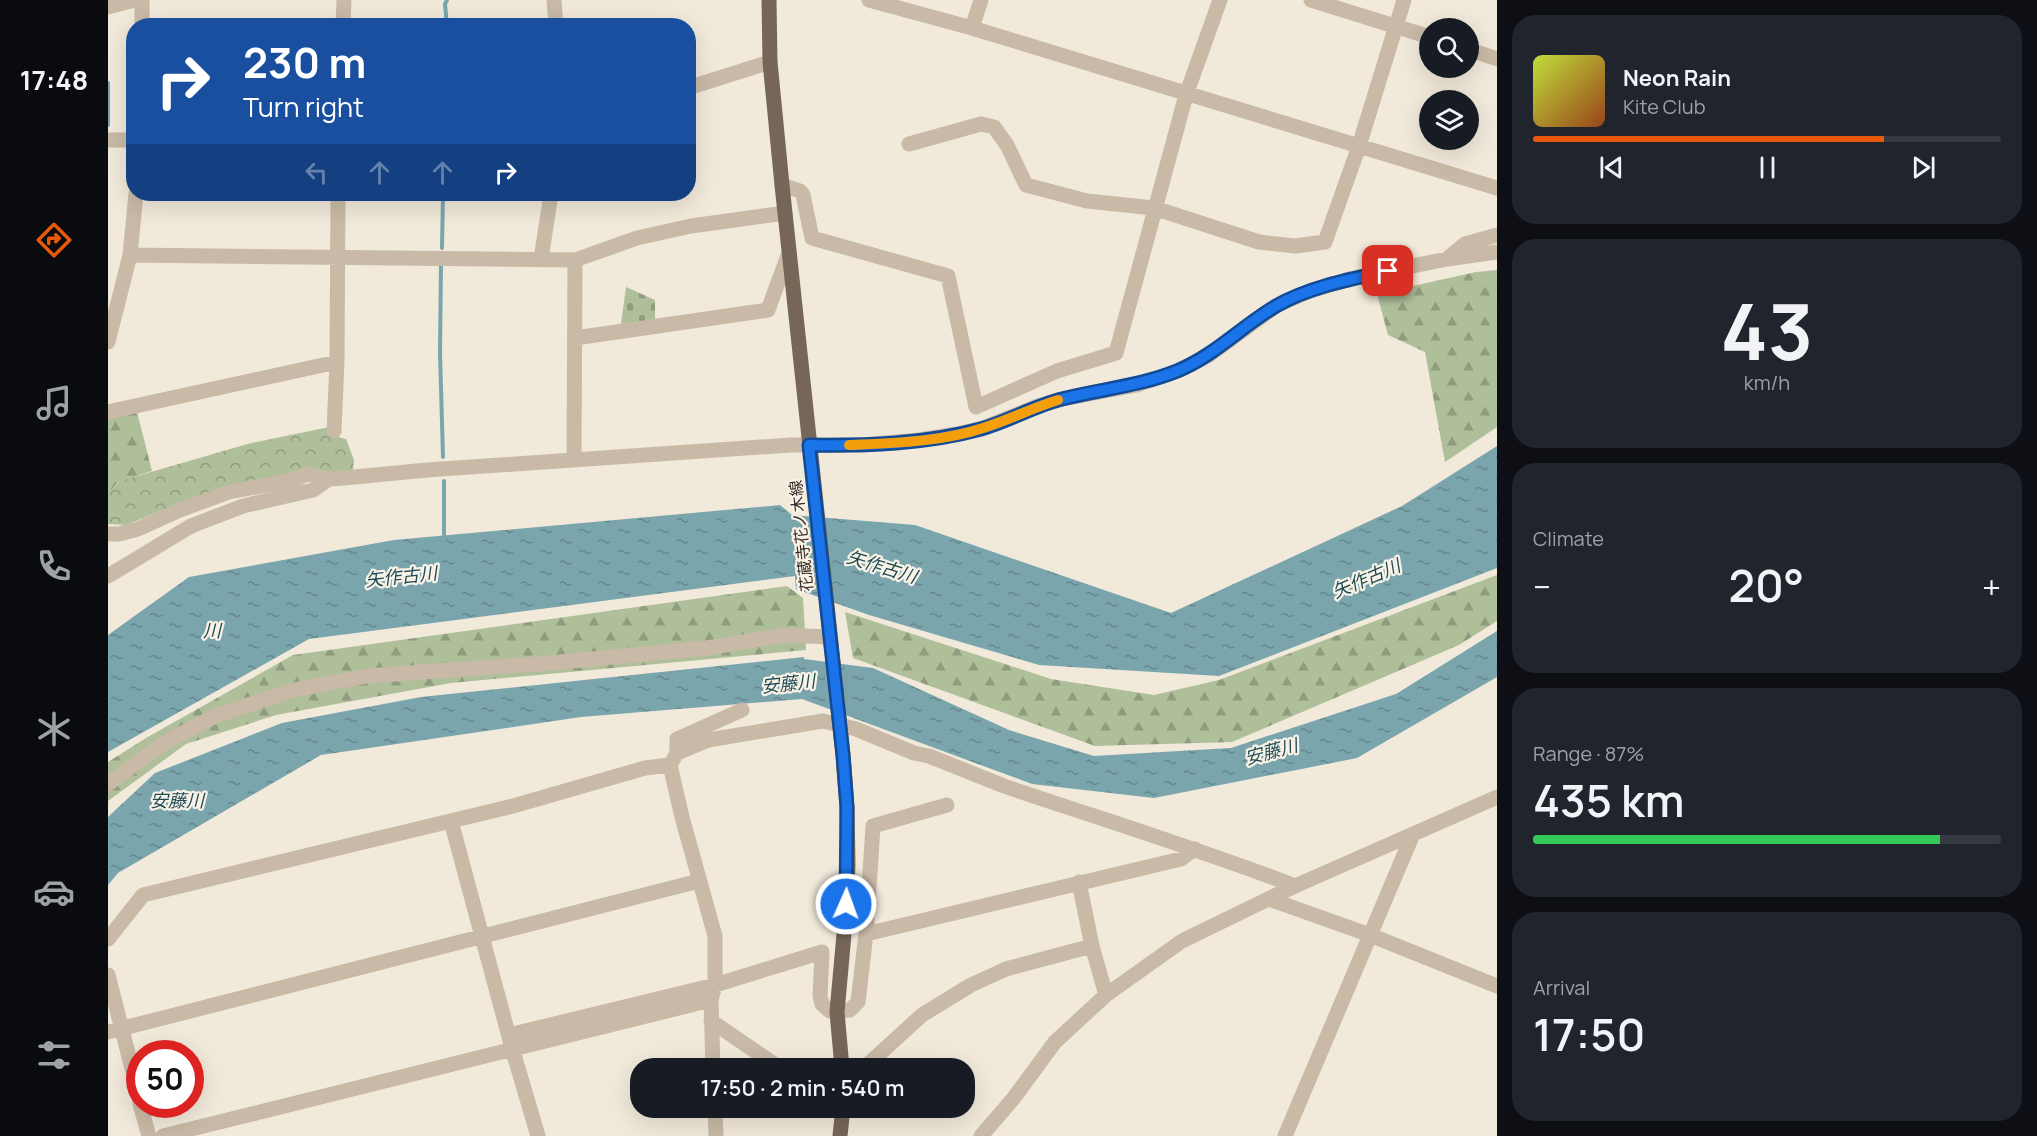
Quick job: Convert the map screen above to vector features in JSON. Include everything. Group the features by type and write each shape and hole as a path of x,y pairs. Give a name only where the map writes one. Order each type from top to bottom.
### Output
{"main road":[{"name":"花蔵寺花ノ木線","path":"769,0 770,62 784,213 847,807 848,865 837,1012 841,1058"},
{"path":"840,1136 841,1118"}],"street":[{"path":"108,7 135,0"},
{"path":"142,0 142,18"},
{"path":"343,18 344,0"},
{"path":"554,0 555,18"},
{"path":"869,0 972,28 1497,188"},
{"path":"972,28 981,0"},
{"path":"782,185 800,190 804,195 812,238 948,276 976,407 1057,371 1116,353 1186,94 1220,0"},
{"path":"1311,0 1419,33"},
{"path":"909,144 981,124 994,127 1007,145 1026,184 1086,201 1154,208 1259,242 1295,246 1325,242 1359,146 1404,0"},
{"path":"1479,52 1497,58"},
{"path":"696,85 770,62"},
{"path":"108,140 126,140"},
{"path":"108,342 130,255 135,201"},
{"path":"334,431 339,201"},
{"path":"541,259 550,201"},
{"path":"130,255 575,260 637,238 691,226 784,213"},
{"path":"1447,259 1465,244 1497,235"},
{"path":"574,338 768,310 789,252"},
{"path":"108,534 119,534 138,529 229,492 293,480 307,474 329,479 573,460 810,449 919,440 957,434 983,428 1062,399 1137,385 1178,371 1209,355 1276,306 1307,292 1349,279 1447,259 1497,252"},
{"path":"573,460 575,260"},
{"path":"108,412 337,362"},
{"path":"108,576 116,569 191,526 236,508 313,490 329,479"},
{"path":"108,784 164,743 217,715 294,690 367,676 550,663 707,648 784,635 830,637"},
{"path":"713,1058 711,1022 715,936 699,881 673,759 677,739 742,711"},
{"path":"108,939 143,895 513,806 673,759 708,740 839,720 914,753 929,756 981,775 1004,786 1195,849 1294,886"},
{"path":"981,1136 1013,1099 1055,1042 1106,995 1182,941 1294,886 1497,797"},
{"path":"163,1136 510,1042 713,993 822,952 820,996 822,1005 830,1011 850,1010 858,1002 866,934 873,826 947,805"},
{"path":"451,820 510,1042 538,1136"},
{"path":"1285,1136 1413,834"},
{"path":"866,934 1181,859 1195,849"},
{"path":"114,1030 699,881"},
{"path":"1079,882 1092,946 1106,995"},
{"path":"1269,899 1370,935 1497,986"},
{"path":"875,1058 922,1014 971,985 1006,969 1092,946"},
{"path":"108,975 114,1030 126,1063"},
{"path":"711,1022 765,1058"},
{"path":"144,1118 149,1136"},
{"path":"715,1118 716,1136"}],"green space":[{"path":"1497,270 1497,427 1445,462 1425,352 1388,335 1377,294 1476,272"},
{"path":"626,287 655,300 655,320 621,324"},
{"path":"137,412 152,471 118,482 108,494 108,419"},
{"path":"339,425 342,433 335,436 346,439 354,460 353,470 180,503 126,525 108,524 108,493 120,481 251,443"},
{"path":"1497,575 1497,621 1459,645 1232,742 1095,746 853,658 845,612 1051,679 1154,695 1219,680"},
{"path":"787,586 803,598 806,650 451,683 276,715 186,744 108,801 108,762 293,655"}],"water":[{"path":"1497,446 1497,568 1219,676 1039,665 869,615 796,589 795,576 309,639 108,752 108,635 189,577 394,540 780,505 792,515 915,525 1171,613 1402,506"},
{"name":"安藤川","path":"1497,631 1497,677 1357,758 1154,798 1032,784 802,699 581,717 321,755 118,873 108,885 108,817 155,773 282,723 421,697 804,657 804,659 873,668 1009,730 1094,756 1231,748 1396,694"}],"waterway":[{"path":"446,18 445,4 447,0"},
{"path":"108,83 108,125"},
{"path":"442,248 443,201"},
{"path":"441,263 440,353 443,457"},
{"path":"444,481 444,540"}],"slow traffic":[{"path":"849,445 919,440 957,434 983,428 1058,400"}],"route":[{"path":"846,904 847,807 843,755 809,445 862,445 957,434 983,428 1026,410 1062,399 1137,385 1178,371 1209,355 1276,306 1307,292 1349,279 1388,271"}],"water label":[{"name":"矢作古川","path":"882,566"},
{"name":"矢作古川","path":"401,576"},
{"name":"矢作古川","path":"1366,578"},
{"name":"川","path":"212,630"}]}
